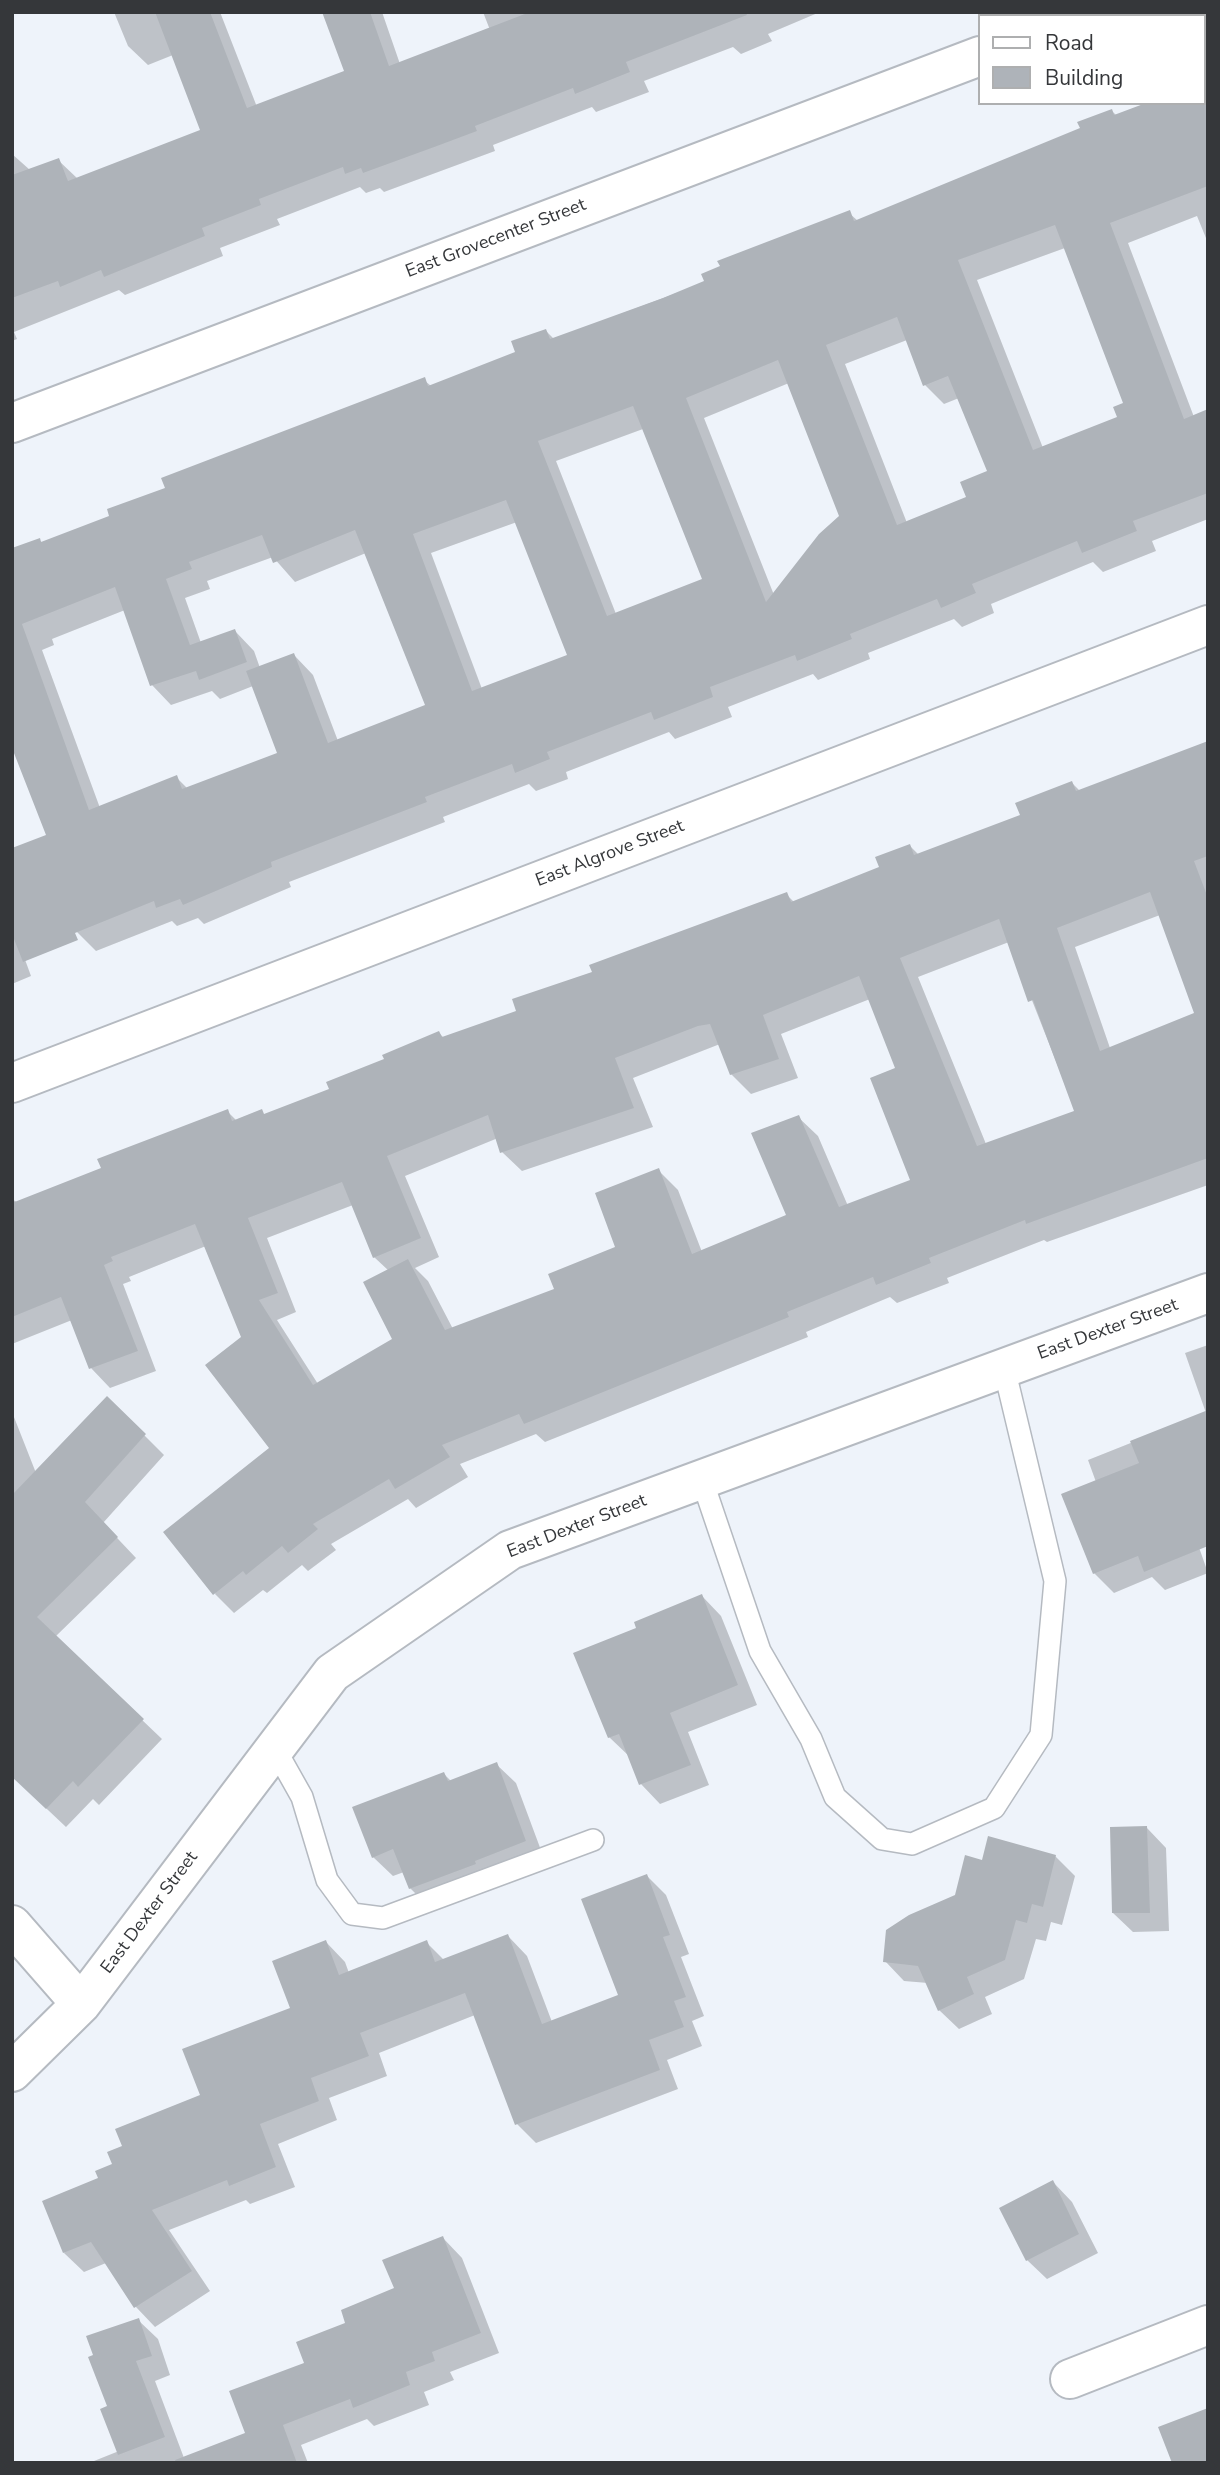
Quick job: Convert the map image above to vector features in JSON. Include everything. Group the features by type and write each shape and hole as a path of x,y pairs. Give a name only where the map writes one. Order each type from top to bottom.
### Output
{"street":[{"name":"East Grovecenter Street","path":"12,423 978,56"},
{"name":"East Algrove Street","path":"12,1083 1208,625"},
{"name":"East Dexter Street","path":"12,2072 81,2004 332,1673 510,1550 1208,1293"},
{"path":"12,1925 81,2004"},
{"path":"1070,2379 1208,2325"}],"lane":[{"path":"702,1480 760,1651 811,1739 835,1797 882,1839 912,1844 994,1808 1041,1735 1055,1581 1004,1368"},
{"path":"275,1749 302,1797 327,1880 352,1914 383,1918 593,1840"}],"building":[{"path":"155,12 210,12 247,108 344,71 322,12 370,12 389,66 530,12 746,12 747,15 626,62 630,72 575,94 573,88 475,126 477,131 363,173 361,168 345,174 343,167 259,199 261,205 202,228 205,236 104,277 101,270 60,287 58,281 12,298 12,175 59,158 68,181 200,130"},
{"path":"1208,103 1208,186 1110,223 1184,419 1208,409 1208,493 1133,521 1137,531 1082,553 1077,541 972,584 976,593 941,608 937,599 850,634 852,639 797,661 795,655 710,687 713,697 654,720 651,712 547,752 550,759 515,773 512,764 425,797 427,802 271,862 272,867 183,905 180,899 156,908 154,901 75,933 78,940 23,962 12,934 12,848 46,835 12,748 12,548 40,538 41,542 109,516 107,509 165,488 161,478 425,377 428,386 515,352 511,341 546,329 550,339 663,298 704,281 701,274 720,266 717,261 850,210 854,221 1080,128 1077,122 1112,109 1114,115 1141,105","holes":["1055,225 1123,403 1113,407 1117,417 1033,450 958,260","897,317 923,386 948,376 987,471 960,482 966,497 897,525 826,345","778,360 839,516 819,534 766,602 686,398","633,406 702,579 607,616 538,441","506,500 567,655 472,691 413,534","355,530 425,705 328,743 294,653 246,671 277,753 182,789 177,775 89,810 22,624 115,587 150,686 196,671 199,680 247,662 235,629 190,645 166,579 192,569 189,562 262,535 273,563"]},
{"path":"1208,741 1208,856 1194,861 1208,898 1208,1158 1026,1224 1025,1220 929,1258 931,1263 876,1285 873,1277 787,1312 789,1317 524,1424 519,1414 442,1445 450,1457 395,1489 389,1479 313,1524 318,1529 288,1553 282,1546 246,1575 243,1571 213,1595 163,1532 269,1448 205,1365 241,1337 195,1224 111,1257 113,1261 104,1265 138,1351 89,1369 61,1297 12,1317 12,1203 101,1168 97,1159 228,1109 232,1121 262,1109 264,1114 329,1089 326,1082 384,1059 382,1055 439,1031 442,1037 516,1011 512,999 592,972 589,965 787,892 791,902 879,867 875,857 910,844 914,855 1020,815 1015,803 1072,781 1076,791","holes":["1150,892 1194,1013 1100,1051 1057,928","999,919 1028,1002 1033,1000 1074,1111 977,1146 900,958","859,976 895,1068 870,1078 910,1180 839,1207 799,1115 751,1133 786,1215 692,1254 659,1168 595,1193 615,1247 548,1274 554,1289 445,1330 408,1259 363,1282 392,1339 313,1385 259,1300 278,1293 248,1218 342,1182 373,1258 421,1238 387,1156 488,1115 500,1153 634,1108 615,1058 698,1026 710,1024 730,1075 779,1059 763,1015"]},
{"path":"107,1396 146,1434 85,1502 118,1537 37,1617 144,1719 78,1787 73,1781 46,1809 12,1777 12,1495"},
{"path":"1208,1410 1208,1546 1144,1572 1138,1556 1093,1574 1061,1494 1139,1463 1130,1441"},
{"path":"702,1594 738,1685 670,1713 691,1765 639,1785 619,1734 608,1738 573,1653 636,1628 634,1622"},
{"path":"497,1762 526,1841 475,1861 476,1864 409,1889 393,1849 372,1858 352,1807 444,1772 448,1781"},
{"path":"1147,1826 1150,1913 1112,1913 1110,1827"},
{"path":"988,1836 1056,1855 1043,1907 1032,1904 1027,1923 1016,1920 1005,1960 967,1977 974,1994 938,2011 918,1966 883,1962 886,1930 909,1915 955,1895 965,1855 982,1860"},
{"path":"647,1874 670,1935 663,1937 686,1997 674,2001 684,2027 649,2040 660,2070 515,2125 465,1993 360,2033 369,2056 311,2078 319,2101 260,2124 276,2167 229,2186 227,2180 152,2210 192,2271 134,2308 91,2242 63,2253 42,2201 98,2178 95,2171 112,2164 107,2152 122,2146 115,2129 200,2095 182,2049 290,2008 272,1961 326,1940 339,1975 427,1940 435,1962 508,1934 542,2024 618,1995 581,1899"},
{"path":"1053,2180 1079,2234 1026,2261 999,2208"},
{"path":"443,2236 481,2333 432,2352 435,2361 406,2372 410,2385 353,2408 350,2399 283,2425 297,2463 176,2463 175,2460 245,2433 229,2391 304,2363 296,2342 345,2323 341,2310 394,2288 382,2260"},
{"path":"139,2318 152,2356 136,2361 165,2437 118,2455 100,2409 107,2406 88,2357 93,2355 86,2336"},
{"path":"1208,2408 1208,2463 1172,2463 1158,2427"}]}
